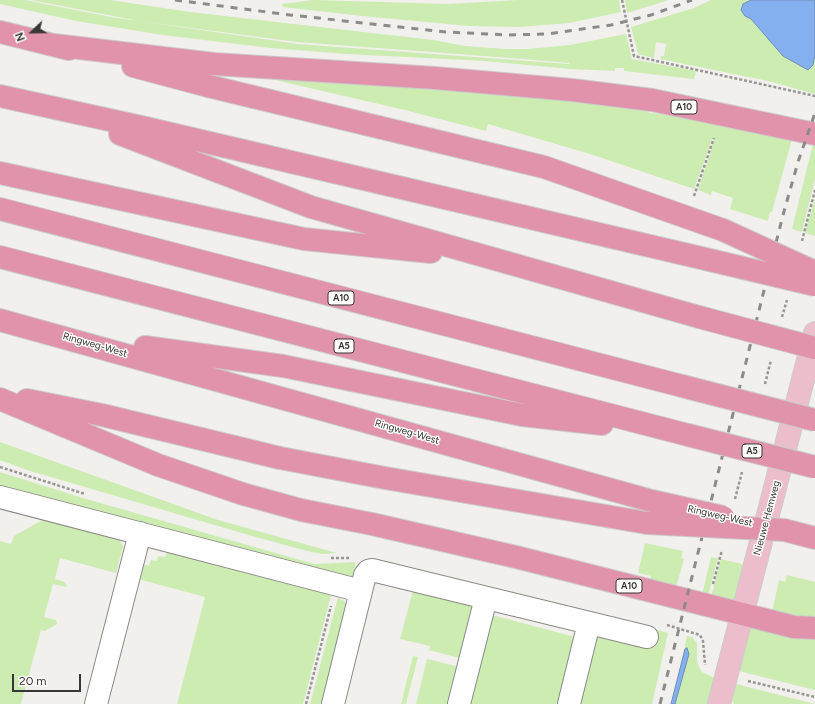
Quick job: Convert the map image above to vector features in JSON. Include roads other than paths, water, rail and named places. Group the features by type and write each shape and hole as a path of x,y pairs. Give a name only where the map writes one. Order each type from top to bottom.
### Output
{"highway":[{"name":"A10","path":"0,32 208,86 544,167 723,230 815,272"},
{"name":"A10","path":"54,45 214,64 435,78 572,90 652,100 815,134"},
{"path":"0,96 161,132 815,286"},
{"path":"54,108 312,207 484,257 815,348"},
{"path":"0,173 304,239 484,257"},
{"name":"A10","path":"0,209 815,420"},
{"name":"A5","path":"0,257 815,468"},
{"name":"Ringweg-West","path":"0,320 652,501 815,538"},
{"name":"A5","path":"60,336 283,366 522,415 688,435"},
{"path":"0,394 102,415 280,458 385,478 647,523 784,530"},
{"name":"A10","path":"0,399 158,465 243,494 301,510 372,524 516,557 794,627 815,628"}],"main road":[{"name":"Nieuwe Hemweg","path":"721,702 726,676 815,333"}],"lane":[{"path":"0,496 362,591"},
{"path":"96,704 140,533"},
{"path":"332,704 365,575 368,571 372,570 647,637"},
{"path":"459,704 486,598"},
{"path":"569,704 589,623"}],"water":[{"path":"751,0 815,0 815,55 813,65 808,70 783,56 751,19 745,16 741,10 743,4"},
{"path":"687,648 689,654 675,704 671,704 685,649"}],"railway":[{"path":"175,0 290,15 446,32 508,35 547,34 611,25 651,15 692,0"},
{"path":"660,704 783,215 798,162 815,113"}]}
